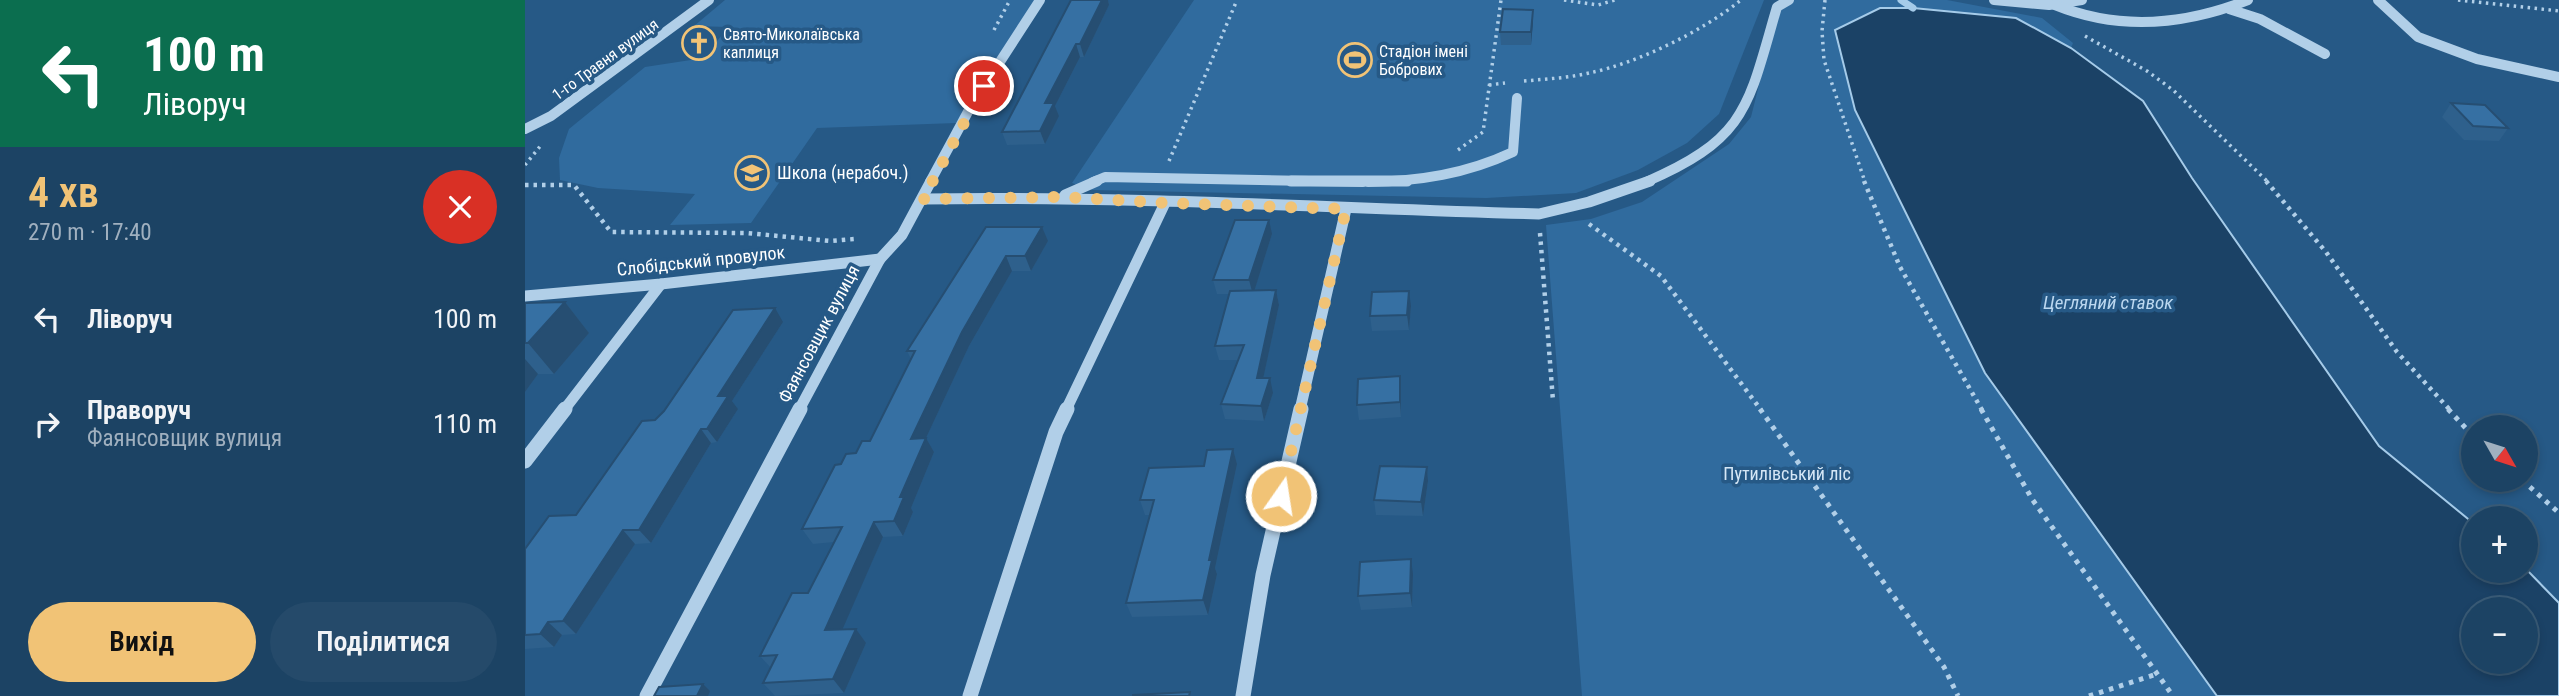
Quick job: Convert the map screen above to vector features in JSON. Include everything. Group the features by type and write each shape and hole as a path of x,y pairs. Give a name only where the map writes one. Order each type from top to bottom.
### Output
{"street":[{"name":"1-го Травня вулиця","path":"525,129 551,116 709,0"},
{"name":"Фаянсовщик вулиця","path":"647,696 880,259 901,235 923,199 970,108 1040,0"},
{"path":"923,199 1061,197 1165,203 1539,214 1568,209 1596,202 1660,176 1706,150 1738,122 1750,99 1777,7 1789,0"},
{"path":"1994,0 2027,5 2055,5 2083,0"},
{"path":"2211,14 2214,0"},
{"path":"2055,5 2073,15 2131,23 2165,22 2211,14 2248,0"},
{"path":"2378,0 2418,37 2477,59 2559,77"},
{"path":"2229,9 2260,19 2325,54"},
{"path":"1061,197 1105,177 1376,182 1452,175 1490,165 1513,152 1517,98"},
{"path":"970,696 1056,432 1165,203"},
{"path":"1243,696 1263,575 1346,209"},
{"name":"Слобідський провулок","path":"525,296 661,284 880,259"},
{"path":"525,461 661,284"}],"path":[{"path":"1162,178 1237,0"},
{"path":"1453,154 1483,132 1501,0"},
{"path":"1564,0 1598,5 1615,0"},
{"path":"1489,85 1594,72 1685,34 1734,8 1741,0"},
{"path":"1825,0 1822,31 1824,60 1854,157 1900,267 2032,499 2173,696"},
{"path":"2458,0 2559,11"},
{"path":"2073,15 2076,26 2086,36 2147,71 2173,90 2264,178 2326,252 2397,352 2461,423"},
{"path":"525,185 574,185 611,232 747,233 830,240 901,235"},
{"path":"1568,209 1661,276 1841,521 1944,667 1958,696"},
{"path":"1539,214 1553,401"},
{"path":"2535,492 2559,513"},
{"path":"2089,696 2157,674"}],"green space":[{"path":"725,0 1039,0 956,123 817,128 751,223 670,225 695,194 598,188 560,180 559,158 569,129 645,67 704,58 728,27 694,26"},
{"name":"Стадіон імені Бобрових","path":"1194,0 1764,0 1719,114 1687,143 1638,170 1576,193 1486,198 1092,190 1072,183"},
{"name":"Путилівський ліс","path":"1793,0 1947,0 2042,18 2073,43 2071,48 2016,18 1985,373 2217,696 1582,696 1546,225 1591,219 1642,202 1729,144 1751,117 1778,9"}],"water":[{"name":"Цегляний ставок","path":"1880,8 1913,8 2016,18 2071,48 2143,101 2192,178 2379,446 2461,513 2461,583 2538,581 2559,603 2559,696 2217,696 1985,373 1855,110 1835,30"}],"building":[{"path":"1071,0 1102,0 1045,103 1054,103 1040,131 1002,132"},
{"path":"1503,9 1533,10 1531,32 1500,32"},
{"path":"2451,103 2485,105 2508,128 2473,126"},
{"path":"1235,220 1269,220 1249,280 1213,280"},
{"path":"986,227 1042,227 1025,256 1006,256 962,332 911,439 926,438 900,497 904,497 894,521 874,522 825,630 856,629 833,679 763,683 777,655 760,656 792,593 808,593 842,527 802,529 835,465 841,464 846,454 856,453 862,441 870,441 915,351 907,351"},
{"path":"1276,290 1257,378 1270,378 1261,406 1221,404 1244,345 1215,346 1230,291"},
{"path":"1409,291 1407,315 1370,316 1372,292"},
{"path":"565,302 528,343 525,343 525,303"},
{"path":"775,308 718,396 728,396 707,429 701,429 639,530 623,530 563,621 548,622 540,634 525,635 525,549 549,516 576,515 642,421 655,420 664,411 733,310"},
{"path":"1400,376 1400,402 1357,405 1358,379"},
{"path":"1233,449 1203,600 1126,603 1154,500 1140,500 1149,468 1204,466 1207,450"},
{"path":"1380,466 1427,467 1421,502 1374,500"},
{"path":"1411,559 1410,593 1358,596 1360,562"},
{"path":"703,684 697,696 654,696 659,687"},
{"path":"1190,692 1189,696 1133,696 1133,695"}],"waterway":[{"path":"1901,0 1913,8"}],"place":[{"name":"Свято-Миколаївська каплиця","path":"699,43"},
{"name":"Стадіон імені Бобрових","path":"1355,60"},
{"name":"Школа (нерабоч.)","path":"752,173"}],"route":[{"path":"984,86 923,199 1061,197 1346,209 1281,496"}]}
